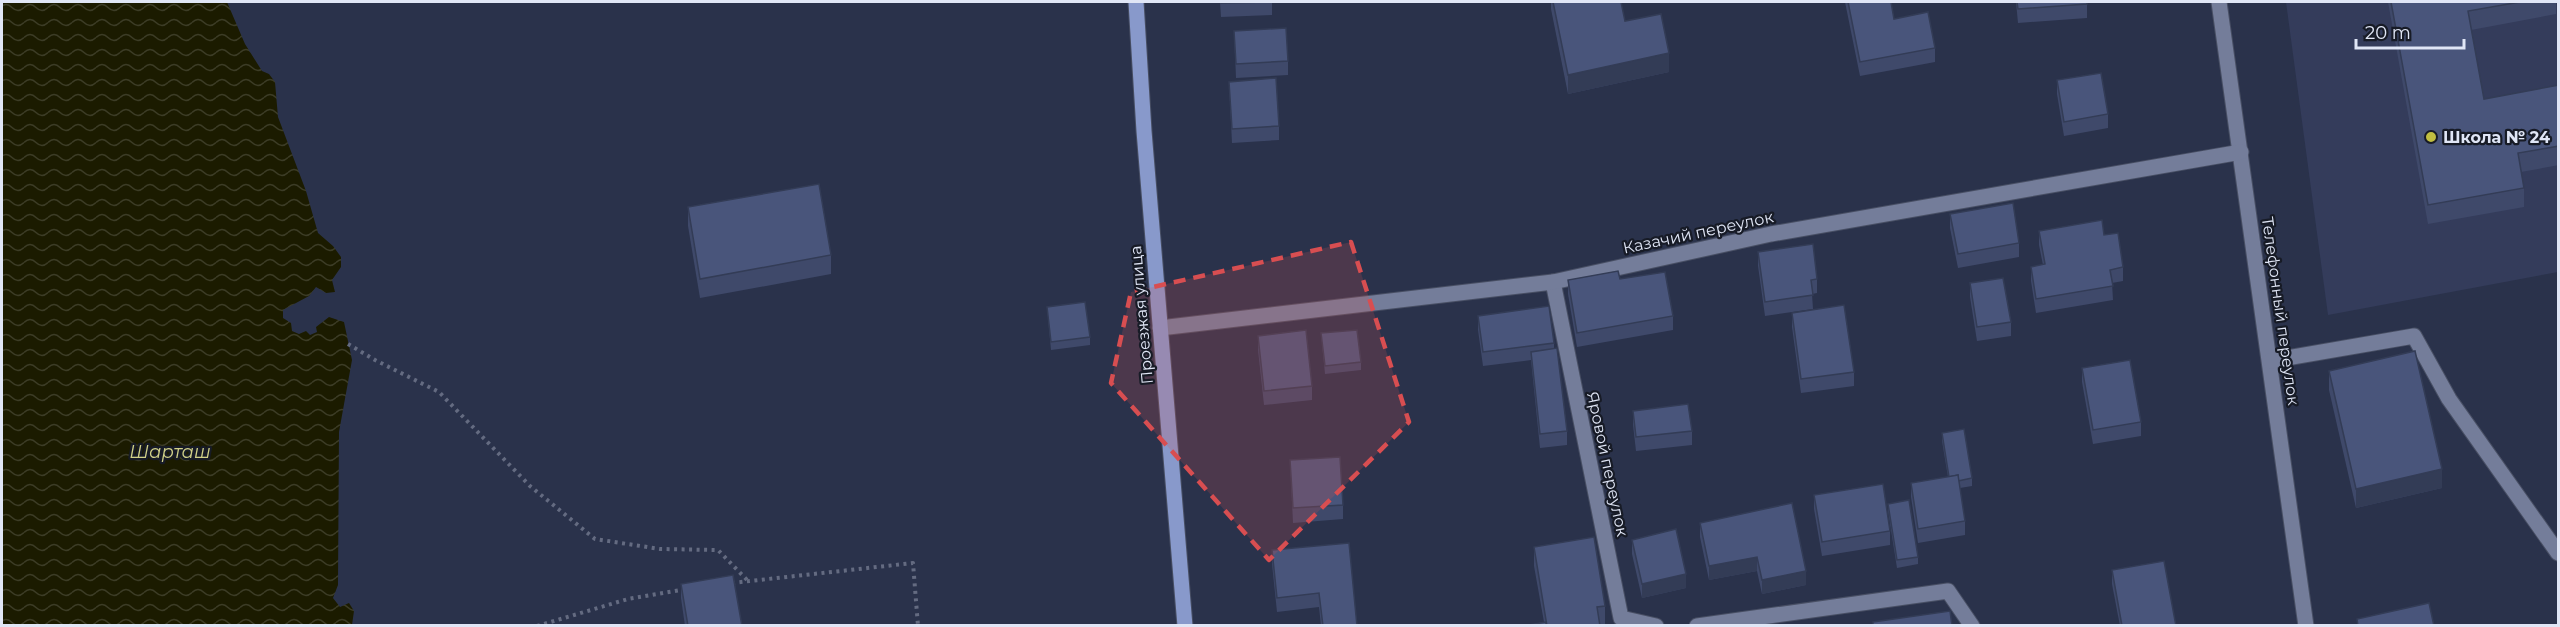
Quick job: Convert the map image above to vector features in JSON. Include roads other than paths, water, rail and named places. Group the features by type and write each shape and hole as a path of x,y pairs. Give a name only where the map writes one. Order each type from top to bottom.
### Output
{"main road":[{"name":"Проезжая улица","path":"1136,2 1185,626"}],"street":[{"name":"Телефонный переулок","path":"2219,2 2307,626"},
{"name":"Казачий переулок","path":"1160,328 1553,282 1771,234 2241,152"},
{"name":"Яровой переулок","path":"1553,282 1621,618 1656,626"},
{"path":"2270,361 2414,336 2449,399 2559,553"},
{"path":"1697,626 1948,591 1972,626"}],"water":[{"name":"Шарташ","path":"2,2 227,2 245,44 262,71 269,74 275,82 278,117 306,191 318,233 333,246 341,257 341,267 332,280 335,292 326,293 316,287 309,296 283,310 283,318 291,323 292,331 299,334 306,331 310,335 317,332 316,327 329,317 344,322 352,360 339,432 338,585 333,598 340,607 349,603 354,611 352,625 2,625"}],"place":[{"name":"Школа № 24","path":"2431,137"}]}
